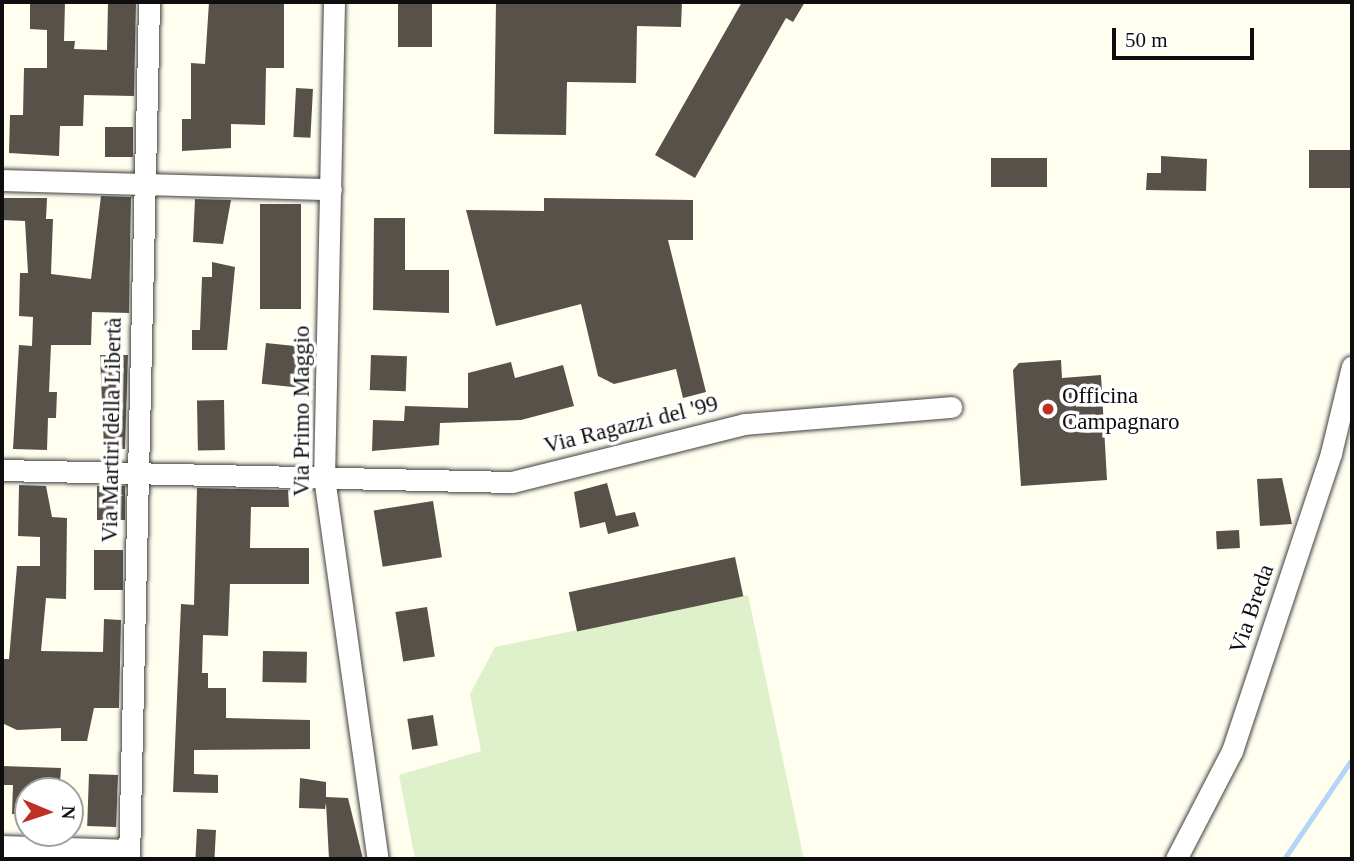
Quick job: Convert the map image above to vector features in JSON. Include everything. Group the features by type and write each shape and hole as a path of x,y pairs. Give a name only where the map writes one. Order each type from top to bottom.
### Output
{"street":[{"name":"Via Martiri della Libertà","path":"129,855 149,2"},
{"name":"Via Primo Maggio","path":"334,2 324,477 378,859"},
{"path":"2,180 331,189"},
{"name":"Via Breda","path":"1176,859 1231,751 1331,453 1352,366"},
{"name":"Via Ragazzi del '99","path":"2,470 512,482 744,424 951,407"},
{"path":"2,846 129,855"}],"green space":[{"path":"748,595 804,859 415,859 399,775 481,751 470,694 495,647"}],"building":[{"path":"30,2 65,2 64,41 75,41 74,49 107,50 108,2 136,2 134,96 84,95 83,126 60,126 59,156 9,153 10,115 23,115 24,68 47,68 47,30 30,29"},
{"path":"209,2 284,2 284,68 266,68 265,125 231,124 231,148 182,151 182,119 191,119 191,63 205,64"},
{"path":"398,2 432,2 432,47 398,47"},
{"path":"496,2 682,2 681,27 637,26 636,83 567,82 566,135 494,134"},
{"path":"742,2 805,2 793,22 786,18 695,178 655,155"},
{"path":"296,88 313,89 310,138 293,137"},
{"path":"105,127 133,127 133,157 105,157"},
{"path":"1309,150 1351,150 1351,188 1309,188"},
{"path":"1161,156 1207,159 1206,191 1146,190 1147,173 1161,173"},
{"path":"991,158 1047,158 1047,187 991,187"},
{"path":"101,196 131,197 129,313 92,312 91,345 51,345 49,392 57,392 56,418 48,418 47,450 13,449 19,345 32,346 33,317 19,316 20,273 28,273 25,221 2,220 2,198 47,198 46,219 53,219 51,274 91,279"},
{"path":"544,198 693,200 693,240 668,240 706,392 683,398 676,369 614,384 598,376 581,304 496,326 466,210 544,211"},
{"path":"195,199 231,200 223,244 193,242"},
{"path":"260,204 301,204 301,309 260,309"},
{"path":"374,218 405,218 405,270 449,270 449,313 373,310"},
{"path":"212,262 235,267 227,350 192,350 192,330 200,330 202,277 212,277"},
{"path":"266,343 307,347 302,388 262,384"},
{"path":"100,355 128,355 125,449 104,448"},
{"path":"371,355 407,356 406,391 370,390"},
{"path":"1061,360 1062,378 1101,375 1107,480 1021,486 1013,370 1019,363"},
{"path":"511,362 515,378 563,365 574,406 521,420 440,423 439,445 372,451 373,420 404,421 405,406 468,408 468,373"},
{"path":"197,400 224,400 225,450 198,450"},
{"path":"1282,478 1292,524 1260,526 1257,479"},
{"path":"607,483 616,516 635,512 639,526 608,534 605,522 580,528 574,492"},
{"path":"19,485 46,486 52,517 67,518 66,599 46,598 41,651 103,652 104,619 121,620 119,708 94,708 87,741 61,741 61,728 17,730 2,723 2,659 9,659 17,566 40,566 40,537 18,536"},
{"path":"97,486 125,486 125,520 97,520"},
{"path":"197,488 288,490 289,507 251,507 250,548 309,548 309,584 230,584 228,636 203,635 202,673 208,673 208,688 226,688 226,718 310,720 310,749 194,750 194,774 218,775 218,793 173,792 181,604 194,605"},
{"path":"433,501 442,557 383,567 374,510"},
{"path":"1239,530 1240,548 1217,549 1216,531"},
{"path":"94,550 123,550 123,590 94,590"},
{"path":"735,557 743,596 577,631 569,592"},
{"path":"427,607 435,656 403,661 395,612"},
{"path":"263,651 307,652 306,683 262,682"},
{"path":"433,715 438,746 412,750 407,719"},
{"path":"2,766 61,768 60,777 14,777 14,814 13,785 2,785"},
{"path":"89,774 118,775 116,827 87,826"},
{"path":"300,778 326,782 326,797 348,798 363,859 329,859 326,803 325,809 299,808"},
{"path":"197,829 216,830 214,859 195,859"}],"waterway":[{"path":"1284,859 1352,759"}],"place":[{"name":"Officina Campagnaro","path":"1048,409"}]}
